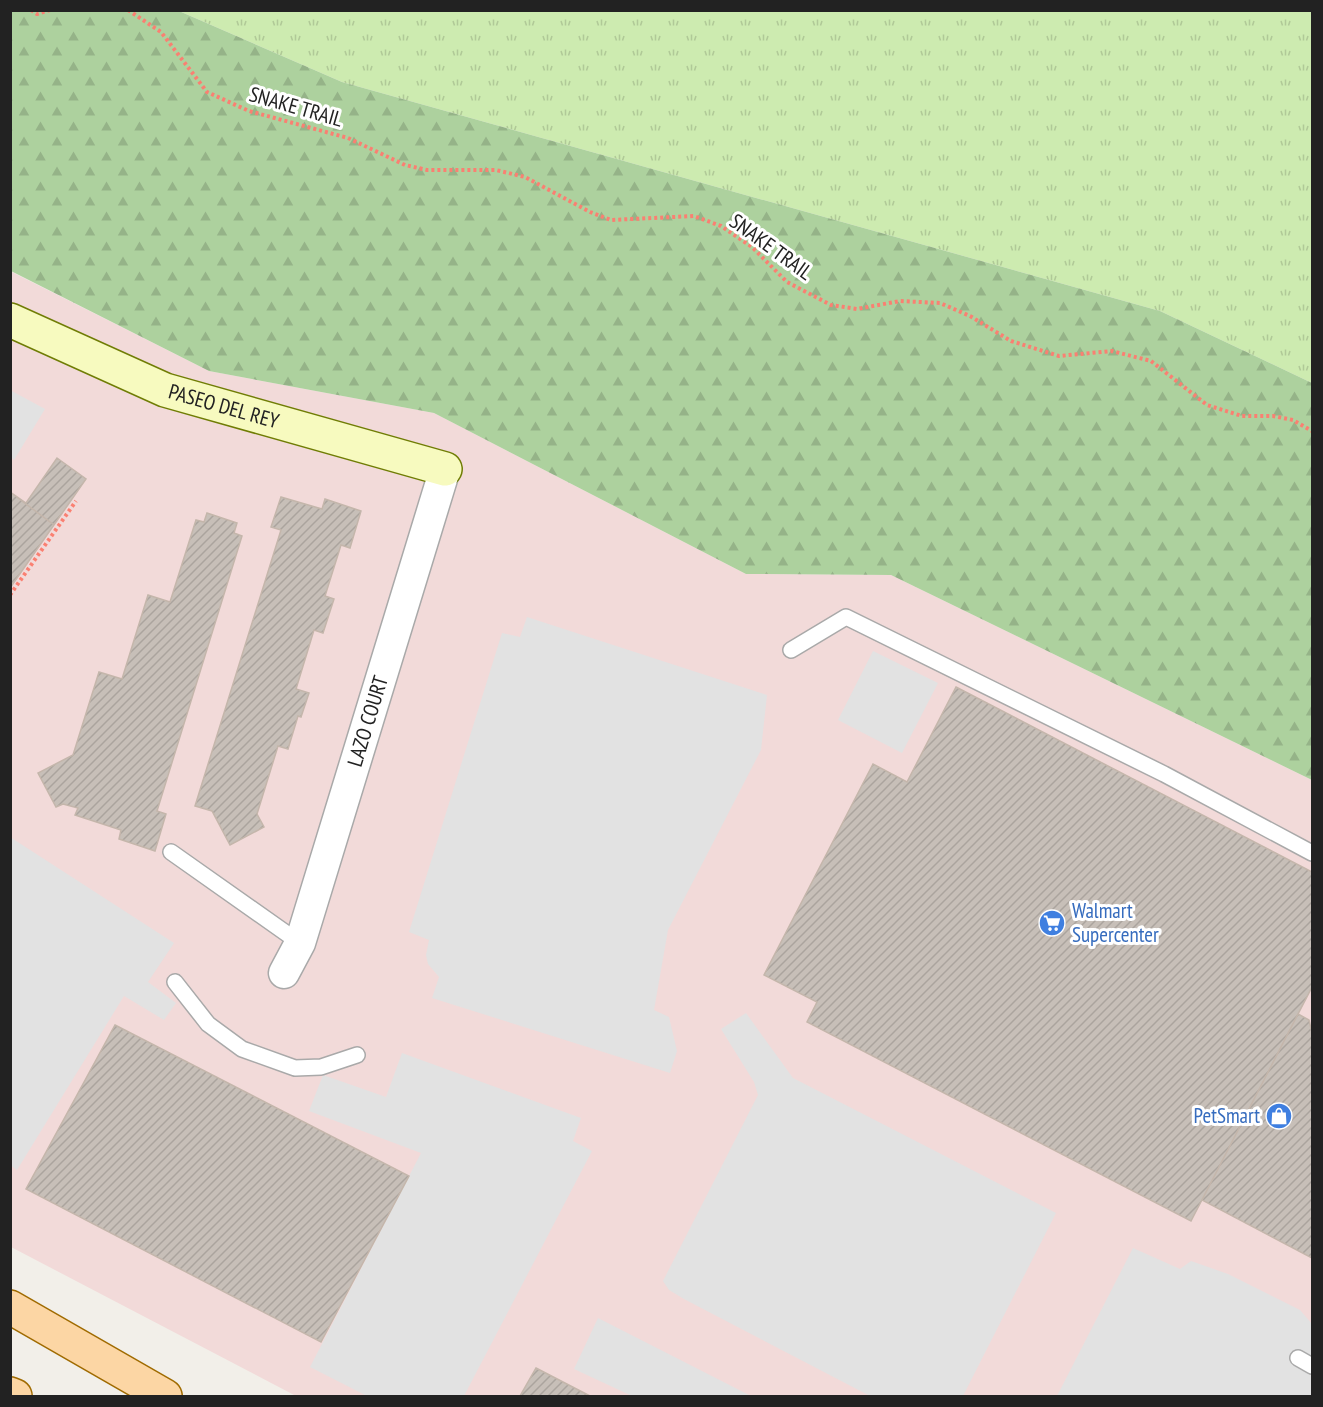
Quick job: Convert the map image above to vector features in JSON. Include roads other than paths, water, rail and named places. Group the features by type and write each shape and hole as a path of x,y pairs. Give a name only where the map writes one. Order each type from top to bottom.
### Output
{"main road":[{"path":"10,1307 165,1396"},
{"path":"10,1394 15,1396"}],"street":[{"name":"PASEO DEL REY","path":"10,320 165,390 445,469"},
{"name":"LAZO COURT","path":"284,973 300,943 445,469"}],"lane":[{"path":"791,650 846,617 1164,774 1312,854"},
{"path":"171,852 300,943"},
{"path":"176,982 208,1024 242,1049 295,1068 321,1067 357,1055"},
{"path":"1298,1358 1312,1366"}],"place":[{"name":"Walmart Supercenter","path":"1052,923"},
{"name":"PetSmart","path":"1279,1116"}]}
